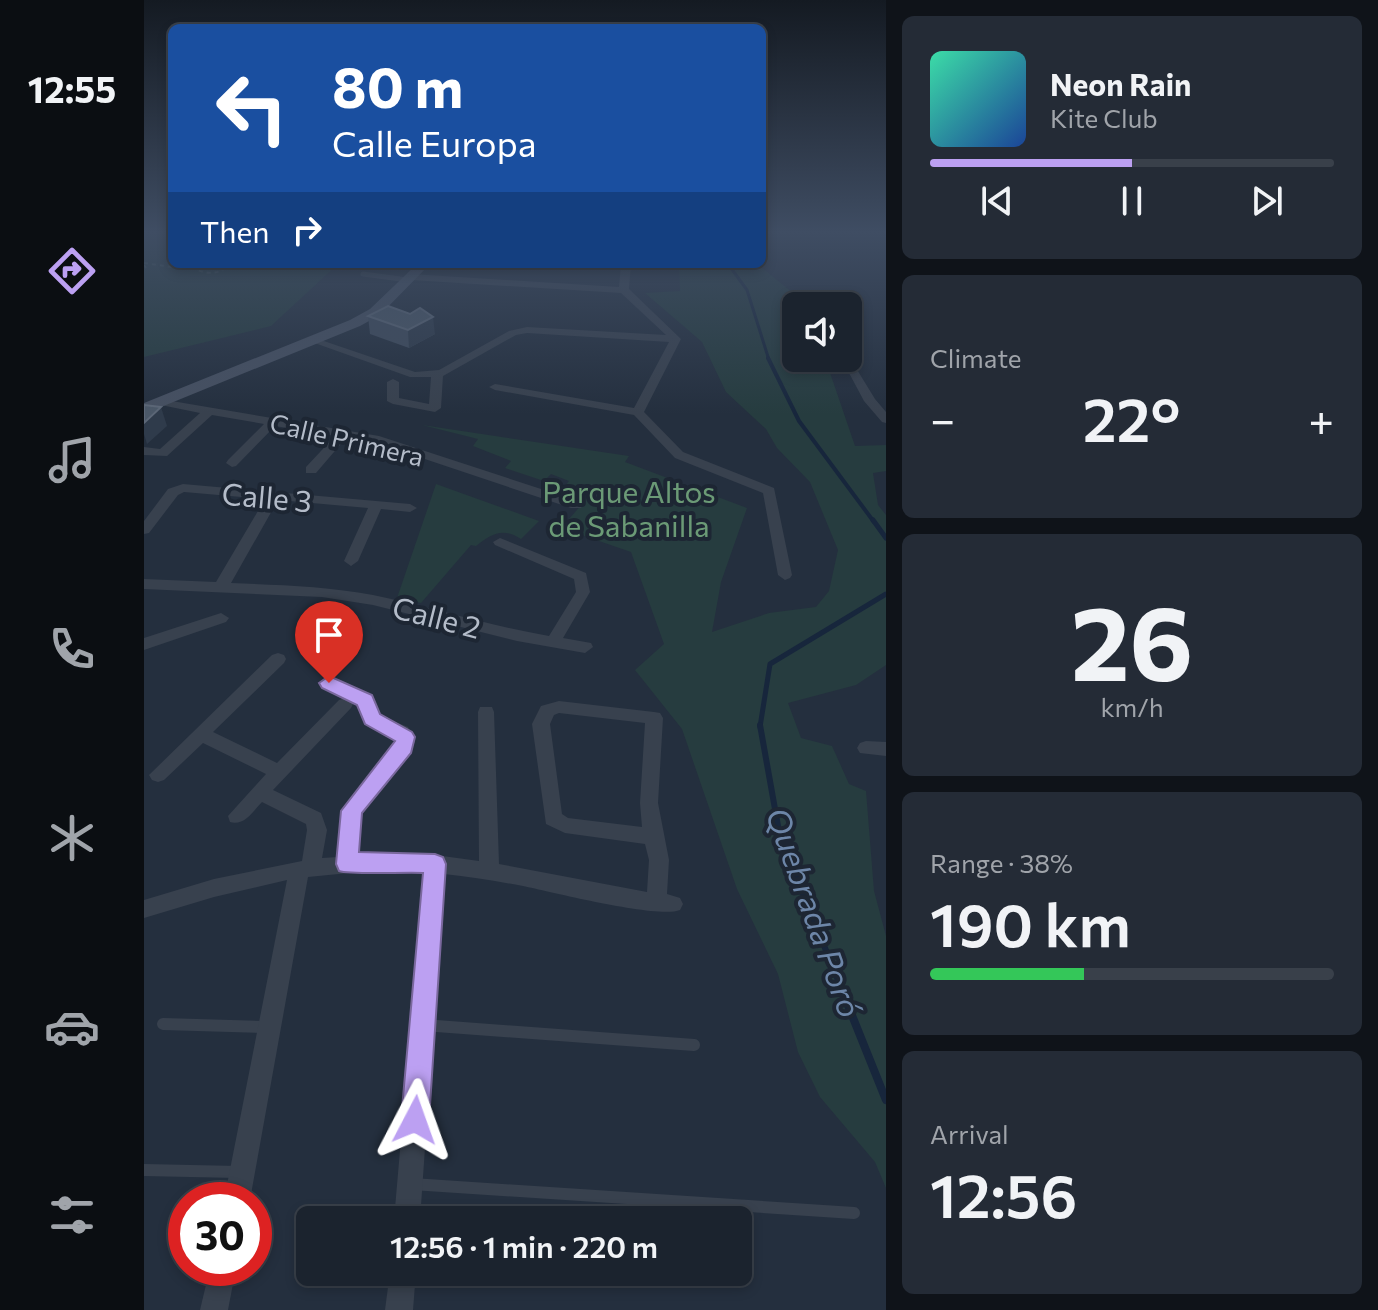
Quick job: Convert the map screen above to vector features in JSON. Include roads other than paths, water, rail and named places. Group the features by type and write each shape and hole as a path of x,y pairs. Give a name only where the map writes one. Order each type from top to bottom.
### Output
{"main road":[{"path":"151,406 314,341 375,312 395,292"}],"street":[{"path":"626,292 676,339"},
{"path":"314,341 414,375 437,375 513,333 527,330 676,339"},
{"path":"638,412 676,339"},
{"path":"856,372 884,414"},
{"path":"393,382 393,401 435,408 437,375"},
{"path":"495,387 638,412 679,455 769,491 785,575"},
{"name":"Calle Primera","path":"151,406 273,421 379,440 576,505"},
{"path":"144,451 163,453 206,413"},
{"path":"232,463 273,421"},
{"path":"311,470 343,434"},
{"name":"Calle 3","path":"144,530 177,489 410,508"},
{"path":"221,587 273,497"},
{"path":"351,561 376,506"},
{"path":"500,542 581,576 583,592 552,643"},
{"name":"Calle 2","path":"144,584 322,592 373,600 552,643 585,647"},
{"path":"144,644 221,618"},
{"path":"158,775 278,659"},
{"path":"329,683 365,700 371,719 405,737 404,747 351,811 347,864"},
{"path":"237,816 345,704"},
{"path":"144,909 213,886 366,861 435,864 665,903 649,803 654,718 563,706 547,711 541,724 551,814 556,821 653,837"},
{"path":"486,712 489,873"},
{"path":"201,734 280,772"},
{"path":"866,748 886,749"},
{"path":"240,1182 270,1027 317,830 314,819 260,792"},
{"path":"408,1206 435,864"},
{"path":"214,1310 219,1286"},
{"path":"399,1310 402,1286"}],"lane":[{"path":"163,1024 270,1027"},
{"path":"422,1025 694,1045"},
{"path":"144,1170 242,1172"},
{"path":"410,1184 854,1213"}],"waterway":[{"name":"Quebrada Poró","path":"748,292 769,360"},
{"name":"Quebrada Poró","path":"768,358 799,421 874,522"},
{"name":"Quebrada Poró","path":"873,520 886,538"},
{"name":"Quebrada Poró","path":"760,726 770,664 886,594"},
{"name":"Quebrada Poró","path":"760,726 780,837 840,985"},
{"name":"Quebrada Poró","path":"839,983 886,1100"}],"park label":[{"name":"Parque Altos de Sabanilla","path":"629,507"}]}
